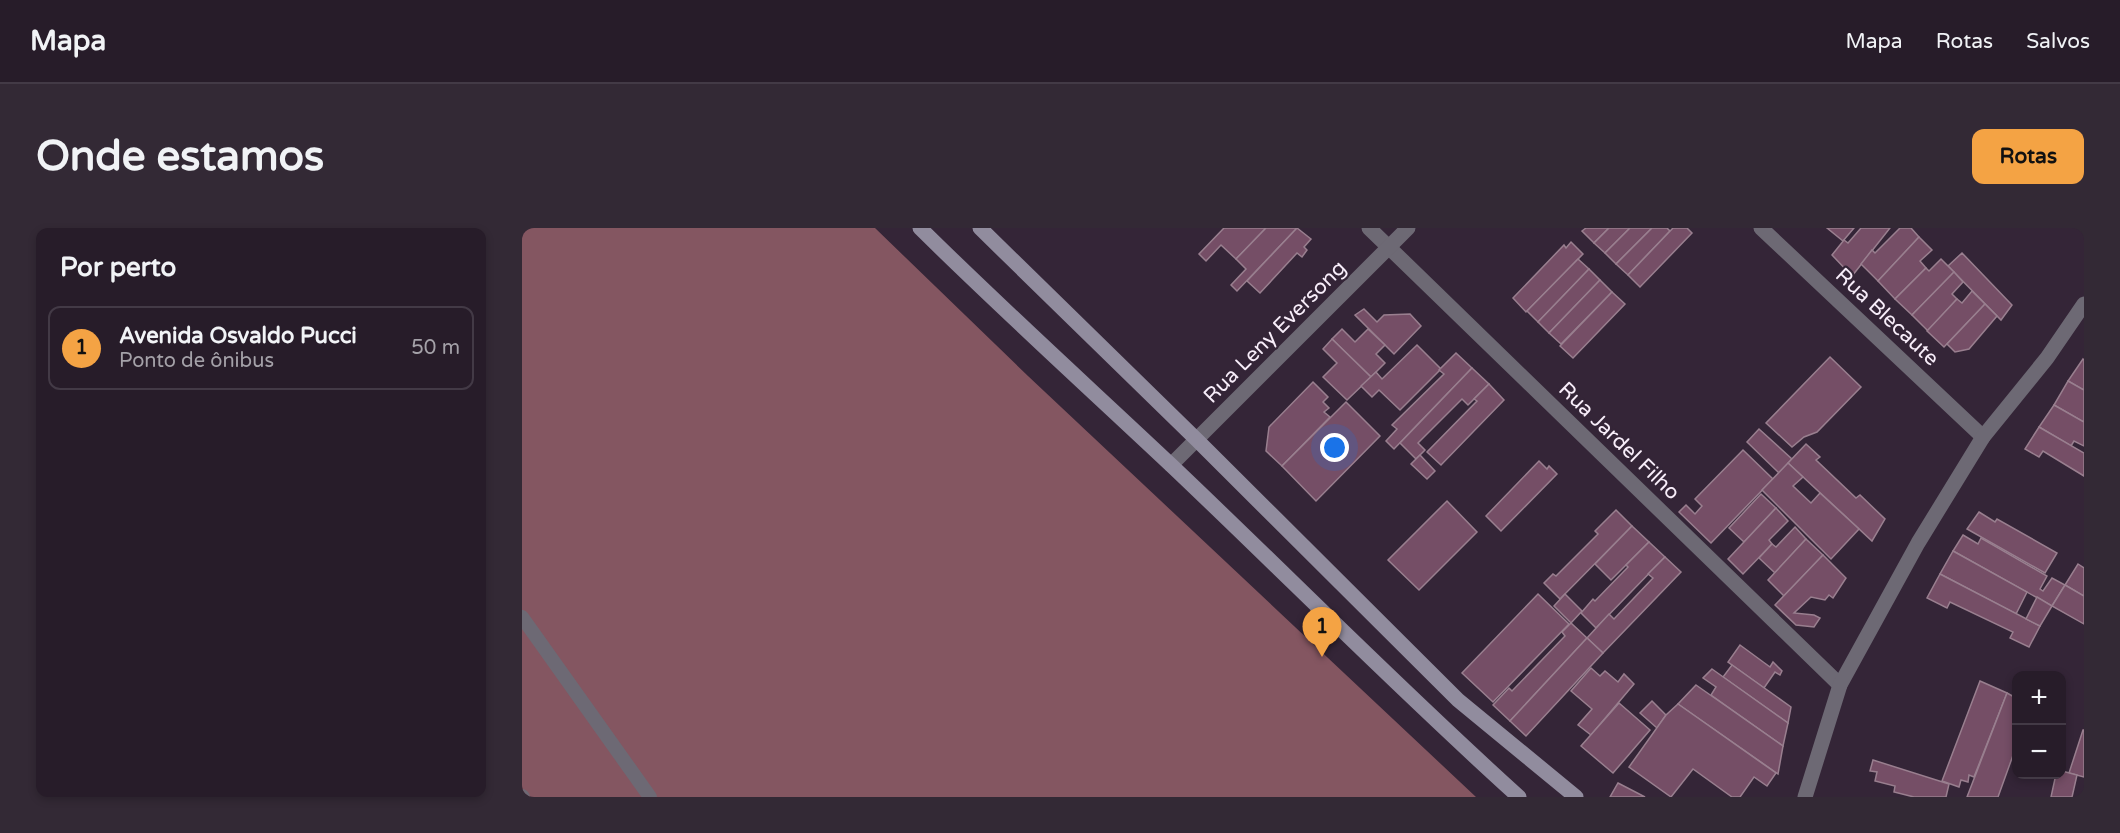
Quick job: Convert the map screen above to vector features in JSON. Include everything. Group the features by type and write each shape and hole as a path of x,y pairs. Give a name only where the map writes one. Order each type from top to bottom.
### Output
{"main road":[{"path":"920,228 990,298 1171,465 1437,723 1519,797"},
{"path":"980,228 1458,700 1576,797"}],"street":[{"name":"Rua Jardel Filho","path":"1369,228 1840,685"},
{"name":"Rua Leny Eversong","path":"1171,465 1408,228"},
{"name":"Rua Blecaute","path":"1761,228 1983,437"},
{"path":"1805,797 1840,685 1918,543 1983,437 2047,358 2084,304"}],"lane":[{"path":"522,617 650,797"}],"shaded area":[{"path":"522,228 875,228 1028,376 1476,797 522,797"}],"building":[{"path":"1224,228 1266,228 1236,259 1221,245 1206,261 1199,254"},
{"path":"1266,228 1297,228 1237,291 1231,285 1246,269 1236,259"},
{"path":"1297,228 1311,239 1304,247 1307,250 1302,257 1297,253 1260,293 1247,281"},
{"path":"1586,228 1609,228 1594,243 1582,231"},
{"path":"1609,228 1630,228 1605,253 1594,243"},
{"path":"1630,228 1652,228 1616,264 1605,253"},
{"path":"1652,228 1667,228 1670,231 1628,275 1616,264"},
{"path":"1673,228 1687,228 1692,233 1640,287 1628,275"},
{"path":"1827,228 1854,228 1843,241"},
{"path":"1861,228 1890,228 1852,276 1832,255 1844,240 1848,243"},
{"path":"1900,228 1911,228 1919,237 1878,281 1861,264 1872,250 1875,253"},
{"path":"1919,237 1932,250 1920,261 1926,268 1895,299 1878,281"},
{"path":"1571,242 1583,254 1526,312 1513,298 1564,245 1566,248"},
{"path":"1962,253 2012,305 2001,320 1948,266"},
{"path":"1578,259 1589,269 1538,322 1527,311"},
{"path":"1941,259 1954,272 1912,315 1895,299 1926,268 1929,271"},
{"path":"1589,269 1600,280 1549,333 1538,322"},
{"path":"1954,272 1963,282 1952,294 1957,299 1928,331 1912,315"},
{"path":"1600,280 1612,292 1561,344 1549,333"},
{"path":"1972,291 1985,304 1944,347 1927,331 1957,299 1962,303"},
{"path":"1612,292 1625,304 1573,358 1560,346"},
{"path":"1985,304 1997,316 1969,349 1955,352 1947,344"},
{"path":"1364,309 1377,322 1384,315 1410,314 1421,326 1394,354 1355,315"},
{"path":"1342,329 1355,342 1368,329 1385,345 1376,354 1385,363 1371,377 1332,339"},
{"path":"1332,339 1371,377 1347,400 1323,377 1337,363 1323,349"},
{"path":"1417,345 1441,369 1400,410 1379,390 1372,397 1361,386 1376,372 1382,379"},
{"path":"1456,353 1472,368 1394,449 1386,441 1397,429 1392,425 1444,374 1439,370"},
{"path":"1830,357 1861,387 1817,432 1804,437 1792,447 1766,423"},
{"path":"2084,360 2084,390 2068,381"},
{"path":"1472,368 1489,384 1468,405 1462,399 1418,443 1425,450 1416,459 1400,443"},
{"path":"2068,381 2084,390 2084,422 2054,405"},
{"path":"1313,382 1328,397 1323,402 1329,408 1324,412 1330,417 1282,466 1266,451 1269,427"},
{"path":"1489,384 1504,400 1441,465 1427,452 1477,401 1474,399"},
{"path":"1346,402 1380,436 1316,501 1282,466"},
{"path":"2054,405 2084,422 2084,446 2074,441 2071,446 2039,427"},
{"path":"2039,427 2084,453 2084,476 2043,451 2039,457 2025,449"},
{"path":"1759,429 1792,459 1779,473 1747,442"},
{"path":"1806,444 1820,457 1816,460 1856,498 1860,495 1885,519 1872,541 1788,463"},
{"path":"1743,450 1773,479 1711,543 1679,512 1686,505 1695,514 1702,506 1695,499"},
{"path":"1420,455 1435,471 1427,479 1411,464"},
{"path":"1539,461 1547,469 1549,466 1557,474 1501,531 1486,516"},
{"path":"1788,463 1803,477 1793,486 1811,503 1820,493 1859,529 1831,559 1762,490"},
{"path":"1761,494 1776,508 1744,542 1729,528"},
{"path":"1447,501 1477,532 1419,590 1388,560"},
{"path":"1776,508 1788,521 1769,540 1772,544 1743,574 1728,559"},
{"path":"1616,510 1632,526 1560,599 1544,583 1553,574 1556,576 1598,534 1595,531"},
{"path":"1979,512 1995,522 1997,519 2057,553 2045,573 1967,529"},
{"path":"1632,526 1649,542 1611,580 1595,564"},
{"path":"1795,527 1806,539 1775,573 1759,558 1772,544 1776,547"},
{"path":"1963,535 1978,544 1981,538 2047,576 2040,589 2043,591 2052,578 2065,585 2052,606 1953,551"},
{"path":"1806,539 1823,555 1784,596 1768,580"},
{"path":"1649,542 1665,557 1596,628 1581,613 1628,567 1626,565"},
{"path":"1953,551 2027,592 2016,614 1940,574"},
{"path":"1823,555 1846,578 1833,598 1829,595 1825,600 1811,597 1794,613 1814,615 1820,618 1814,627 1796,625 1775,605"},
{"path":"1665,557 1681,572 1603,653 1587,638 1609,614 1614,619 1653,578 1648,574"},
{"path":"2078,564 2084,568 2084,596 2065,585"},
{"path":"1940,574 2040,626 2029,647 2010,638 2013,632 1950,602 1947,608 1927,598"},
{"path":"2065,585 2084,596 2084,624 2052,606"},
{"path":"1538,594 1569,624 1493,702 1462,673"},
{"path":"1565,594 1582,611 1571,623 1554,606"},
{"path":"2037,597 2052,606 2040,626 2026,619"},
{"path":"1571,623 1587,638 1510,721 1493,705 1509,688 1512,691 1565,636 1562,632"},
{"path":"1587,638 1603,653 1526,736 1510,721"},
{"path":"1740,645 1770,667 1773,662 1782,671 1780,675 1775,672 1764,688 1728,662"},
{"path":"1732,665 1791,707 1788,723 1723,677"},
{"path":"1591,668 1600,676 1605,671 1618,682 1624,674 1634,684 1591,735 1578,725 1592,709 1571,691"},
{"path":"1712,669 1788,723 1783,746 1711,695 1716,687 1703,678"},
{"path":"1980,681 2007,693 1974,777 1969,775 1968,782 1961,780 1959,787 1942,781"},
{"path":"1696,685 1783,746 1778,774 1678,704"},
{"path":"2007,693 2012,696 2012,758 1998,797 1967,797"},
{"path":"1652,701 1666,715 1657,728 1640,713"},
{"path":"1619,703 1650,730 1613,773 1581,746"},
{"path":"1678,704 1776,773 1767,786 1754,777 1740,797 1732,797 1693,769 1671,797 1629,767 1666,715"},
{"path":"2084,730 2084,777 2069,773"},
{"path":"1873,760 1949,784 1946,797 1914,797 1894,792 1895,786 1875,781 1877,772 1870,771"},
{"path":"2066,772 2077,775 2072,797 2051,797 2055,779 2066,779"},
{"path":"1618,783 1645,797 1610,797"}],"place":[{"name":"Avenida Osvaldo Pucci","path":"1322,657"}]}
